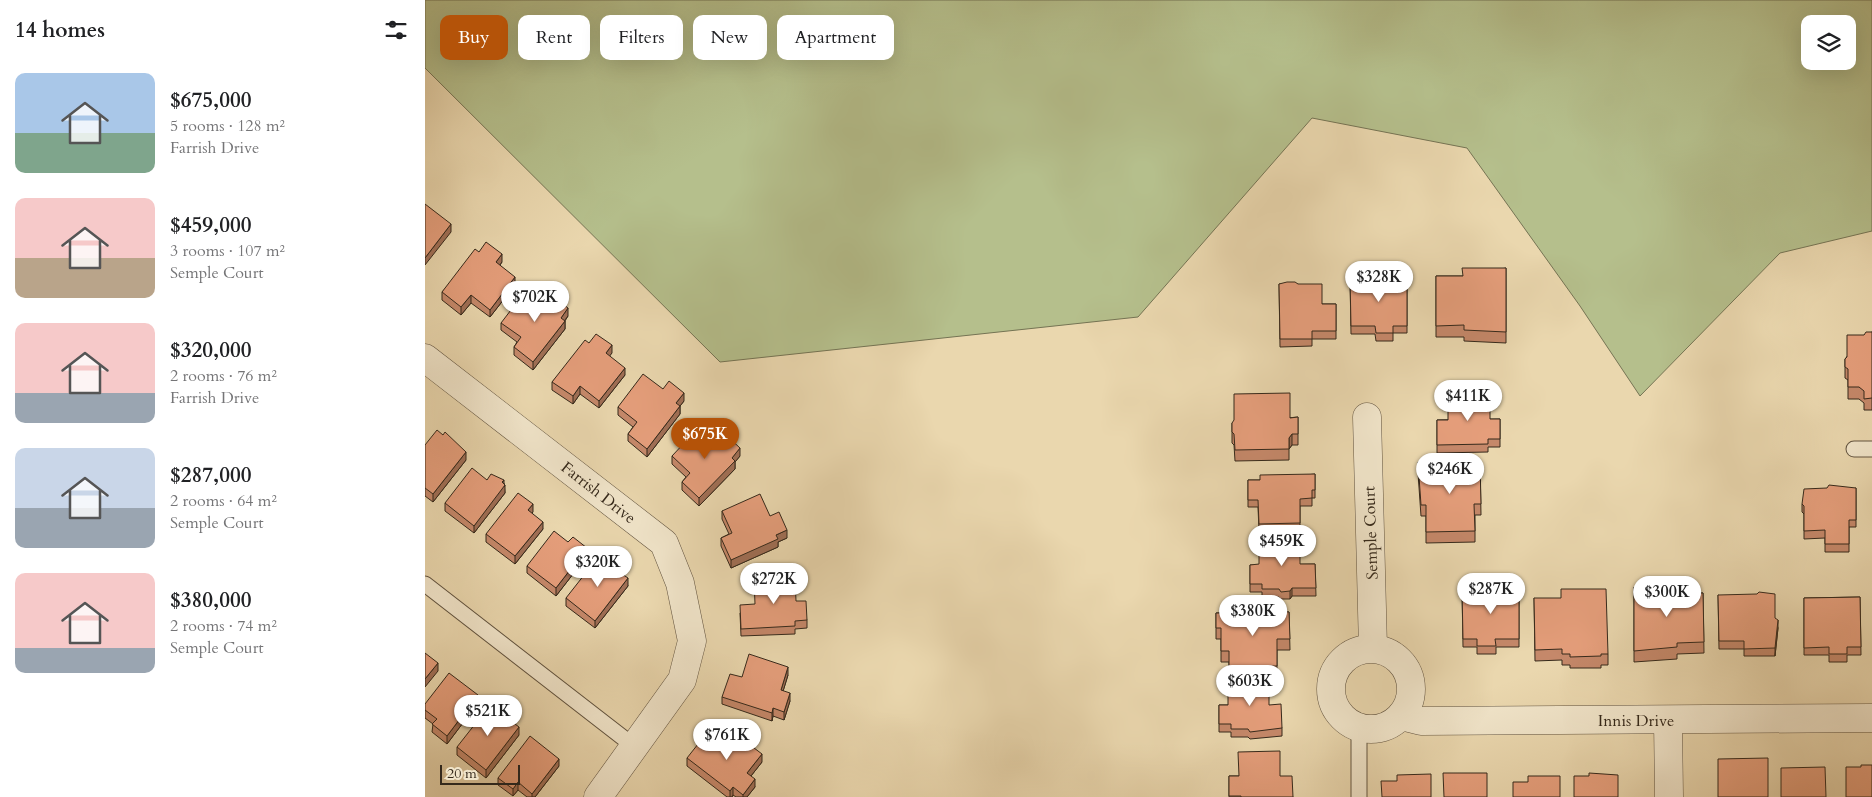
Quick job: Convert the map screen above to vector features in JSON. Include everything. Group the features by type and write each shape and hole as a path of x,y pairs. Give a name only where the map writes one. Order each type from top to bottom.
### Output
{"street":[{"name":"Farrish Drive","path":"425,358 664,543 681,583 692,641 682,680 598,797"},
{"name":"Semple Court","path":"1367,417 1373,648"},
{"path":"1373,648 1386,651 1397,658 1406,668 1411,680 1408,705 1401,716 1382,728 1359,727 1348,721 1338,712 1331,688 1333,675 1339,664 1349,655 1373,648"},
{"name":"Innis Drive","path":"1401,716 1421,721 1872,718"},
{"path":"1668,720 1669,797"}],"lane":[{"path":"1854,449 1872,449"},
{"path":"425,584 635,747"},
{"path":"1359,727 1359,797"}],"green space":[{"path":"425,0 1872,0 1872,231 1780,253 1640,396 1580,306 1467,148 1312,118 1138,317 720,362 425,68"}],"building":[{"path":"425,204 451,224 425,258"},
{"path":"486,242 502,254 496,262 515,277 490,310 471,295 461,307 442,292 475,249 479,252"},
{"path":"1462,268 1506,268 1506,332 1464,330 1464,325 1436,326 1436,276 1463,276"},
{"path":"1407,277 1407,326 1393,326 1393,333 1376,333 1375,326 1351,326 1350,278"},
{"path":"1287,282 1322,284 1322,304 1336,304 1336,331 1312,331 1312,339 1280,339 1279,284"},
{"path":"527,289 547,304 553,296 568,308 561,318 565,321 533,362 514,347 521,337 501,323"},
{"path":"1866,332 1872,332 1872,398 1864,399 1864,391 1859,387 1848,387 1848,369 1845,367 1845,359 1847,357 1847,335 1864,335"},
{"path":"596,334 612,345 606,353 625,368 599,401 580,386 573,396 552,382 585,340 589,343"},
{"path":"643,374 663,389 669,381 684,393 676,403 680,406 647,449 628,434 637,422 618,407"},
{"path":"1290,393 1290,418 1298,417 1298,434 1292,434 1289,438 1289,449 1235,450 1234,434 1232,432 1234,394"},
{"path":"1490,395 1490,419 1500,419 1500,439 1488,439 1488,444 1437,445 1437,420 1448,420 1448,396"},
{"path":"701,425 719,442 726,435 740,448 732,458 735,461 699,498 682,482 690,473 672,456"},
{"path":"437,430 443,435 445,432 466,452 433,494 425,488 425,445"},
{"path":"1480,461 1481,504 1474,504 1475,531 1426,532 1426,505 1421,505 1418,462"},
{"path":"472,468 487,480 491,474 504,480 502,482 505,485 474,526 445,503"},
{"path":"1315,474 1315,490 1312,490 1312,498 1300,499 1300,523 1259,524 1258,500 1248,500 1248,480 1260,480 1260,475"},
{"path":"1829,485 1856,488 1856,520 1849,520 1849,544 1825,544 1825,530 1804,531 1804,506 1802,504 1804,489 1827,488"},
{"path":"518,493 533,504 528,510 543,522 515,556 486,534"},
{"path":"760,494 770,516 779,512 787,530 776,535 778,539 731,560 721,538 732,533 722,511"},
{"path":"554,531 568,542 573,537 587,548 556,588 527,566"},
{"path":"1259,540 1300,540 1300,564 1315,564 1316,588 1292,588 1290,591 1281,592 1279,589 1262,589 1262,584 1250,584 1250,565 1259,564"},
{"path":"599,556 607,559 624,571 622,574 628,578 595,621 566,598"},
{"path":"795,577 796,601 806,601 807,620 795,621 795,626 741,629 740,605 755,604 754,579"},
{"path":"1677,586 1677,593 1703,593 1704,642 1677,643 1677,647 1634,651 1634,587"},
{"path":"1519,589 1519,639 1495,639 1496,646 1477,646 1477,639 1463,639 1462,590"},
{"path":"1561,589 1606,589 1608,654 1570,657 1570,654 1562,654 1562,649 1535,650 1534,598 1561,598"},
{"path":"1759,592 1775,594 1775,618 1778,620 1775,648 1744,649 1744,641 1719,641 1718,595 1757,594"},
{"path":"1860,597 1861,647 1847,647 1847,654 1829,654 1829,647 1804,648 1804,598"},
{"path":"1264,610 1289,612 1290,639 1277,639 1277,666 1229,667 1229,651 1221,651 1221,628 1216,628 1216,613 1262,613"},
{"path":"425,653 438,663 425,679"},
{"path":"749,654 788,667 781,690 790,693 784,712 773,708 772,713 722,697 730,674 742,677"},
{"path":"449,673 478,695 447,736 432,724 437,719 425,710 425,704"},
{"path":"1269,680 1269,705 1281,704 1282,728 1250,732 1248,729 1231,729 1231,724 1219,724 1219,705 1228,705 1228,681"},
{"path":"490,705 519,727 486,770 457,747"},
{"path":"729,729 762,754 747,773 755,779 743,795 733,787 730,791 687,758 702,739 714,749"},
{"path":"530,736 559,759 532,794 518,782 513,789 498,778"},
{"path":"1280,751 1280,776 1292,776 1293,797 1229,796 1229,776 1239,776 1238,752"},
{"path":"1768,758 1768,797 1718,797 1718,759"},
{"path":"1861,765 1872,765 1872,797 1846,797 1846,767 1861,767"},
{"path":"1825,767 1826,797 1781,797 1781,768"},
{"path":"1443,773 1487,773 1487,797 1444,797"},
{"path":"1589,773 1618,775 1618,797 1574,797 1574,776 1589,776"},
{"path":"1431,774 1431,797 1382,797 1381,781 1397,781 1397,775"},
{"path":"1528,776 1560,776 1560,797 1513,797 1513,782 1528,782"}]}
